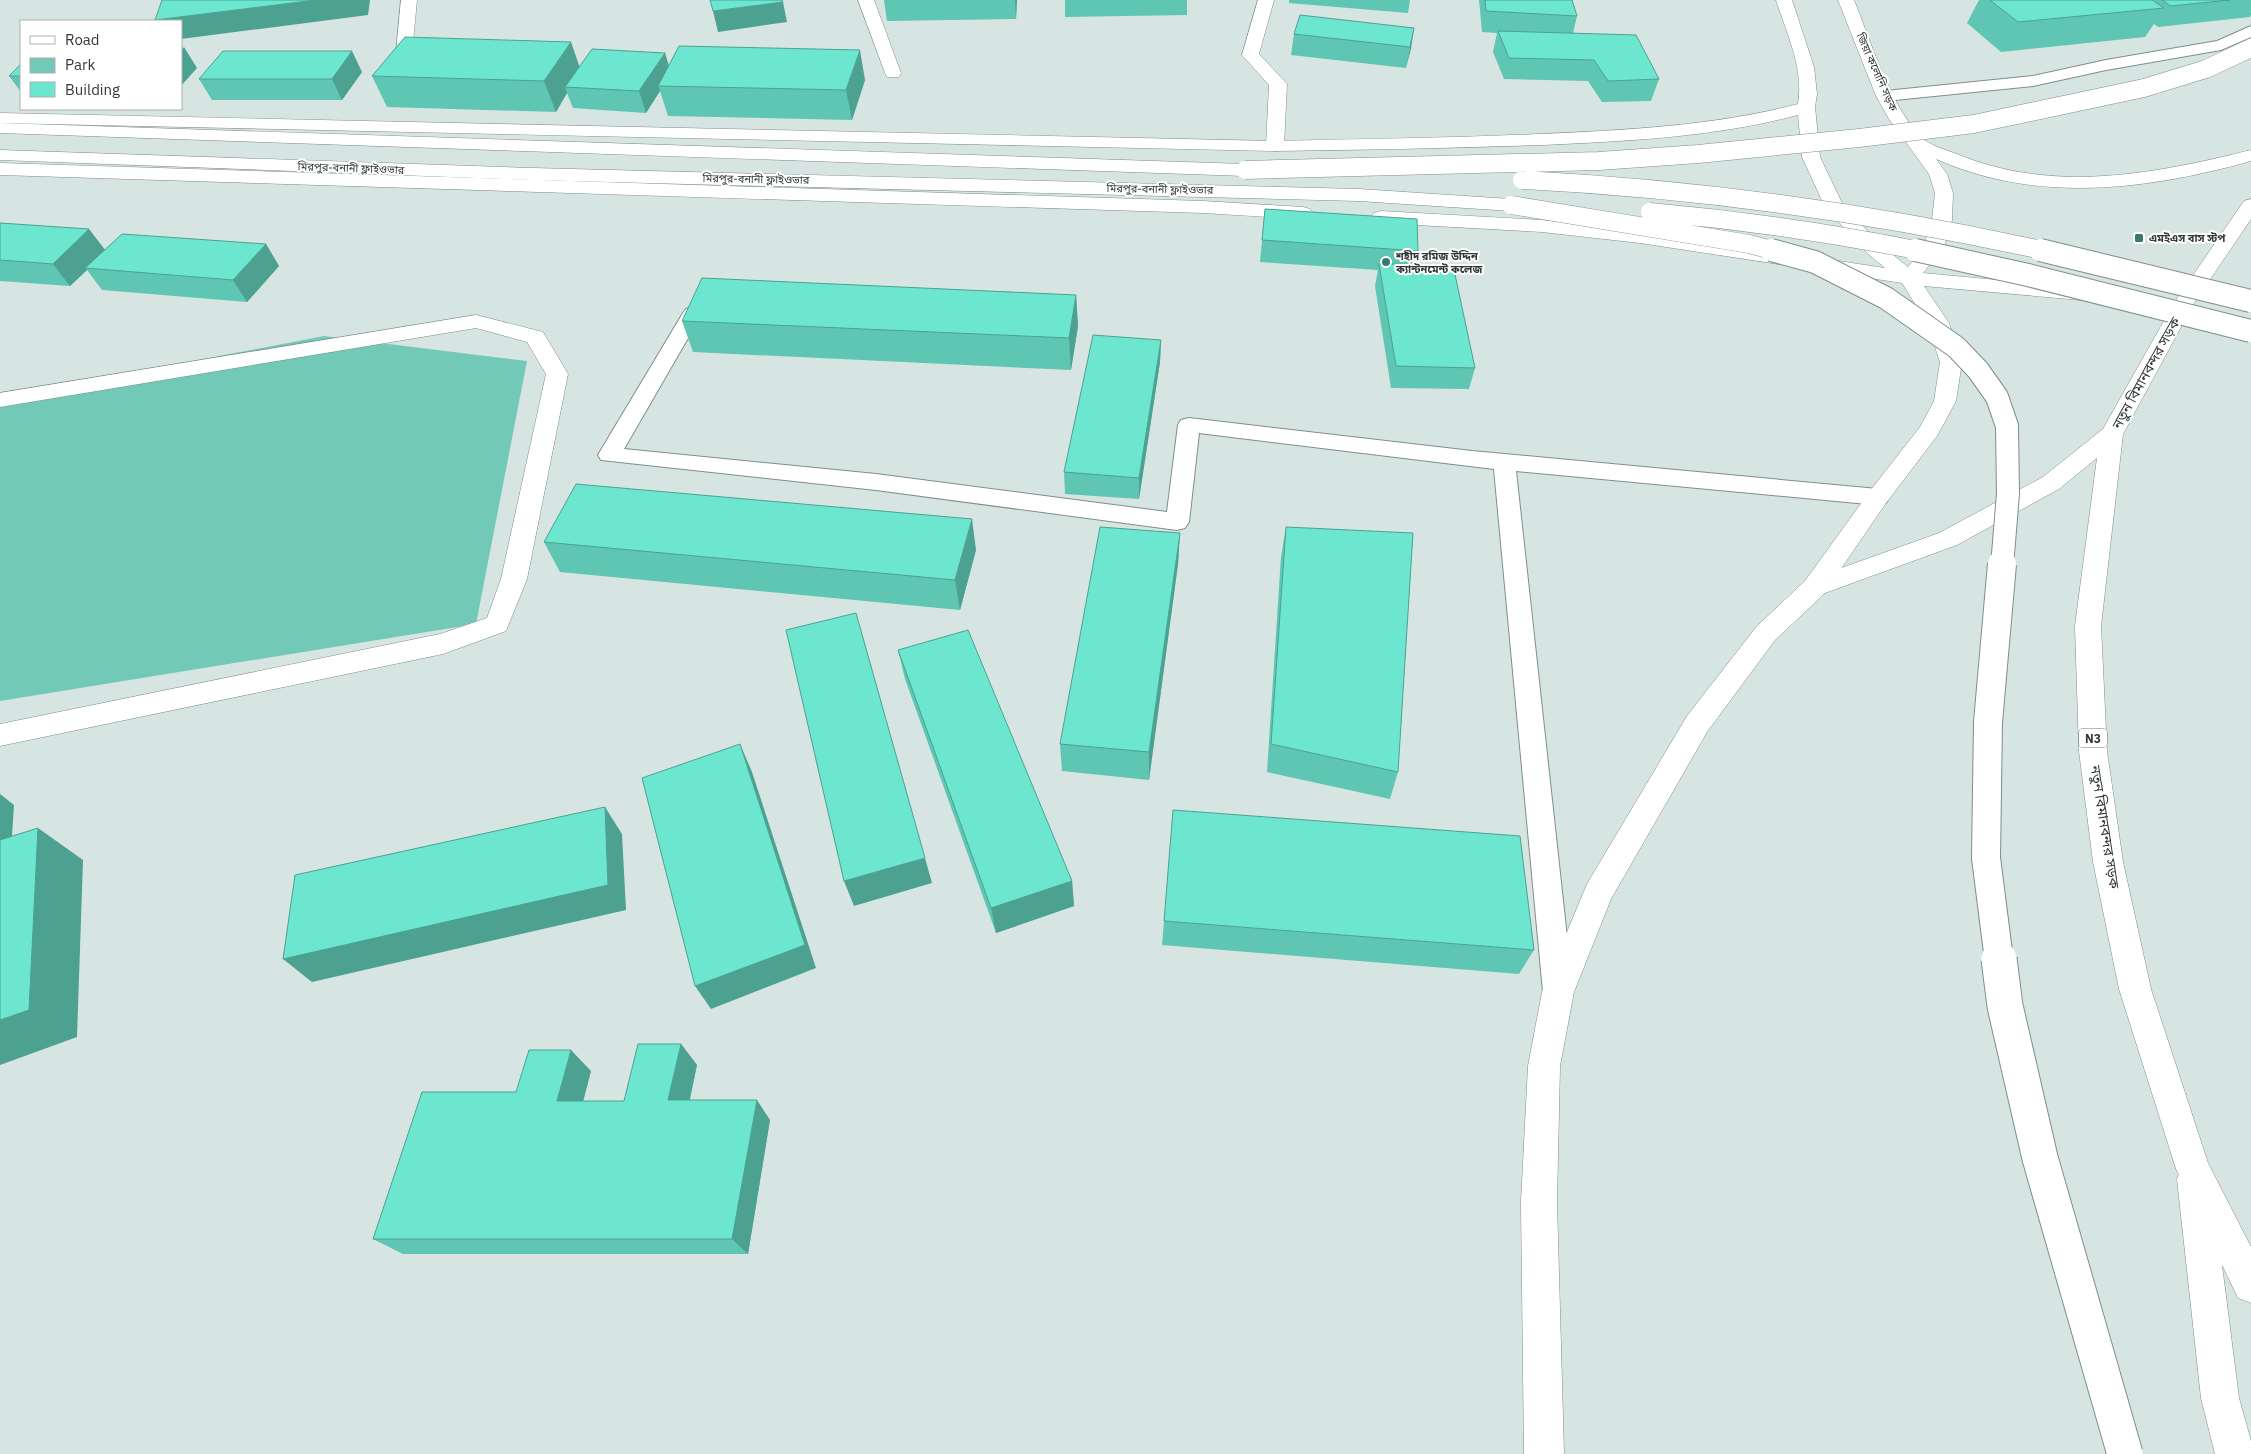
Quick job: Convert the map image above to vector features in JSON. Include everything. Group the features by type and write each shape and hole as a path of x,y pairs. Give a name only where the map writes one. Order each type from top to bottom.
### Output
{"main road":[{"path":"403,63 409,0"},
{"path":"866,0 893,73"},
{"path":"1266,0 1250,55 1278,84 1275,146"},
{"path":"1544,1454 1539,1192 1544,1066 1558,992 1598,893 1697,724 1766,633 1814,588 1878,497 1929,431 1945,400 1951,362 1938,323 1909,278 1874,250 1835,207 1811,157 1806,107 1809,94 1809,78 1784,0"},
{"name":"জিয়া কলোনি সড়ক","path":"1846,0 1885,96 1913,141 1938,174 1944,193 1942,220 1934,247 1909,278"},
{"path":"1245,170 1599,161 1698,154 1869,137 1974,124 2144,88 2206,70 2251,48"},
{"path":"0,118 1275,146 1413,144 1633,135 1725,125 1774,117 1806,107"},
{"name":"মিরপুর-বনানী ফ্লাইওভার","path":"0,128 1245,170"},
{"path":"1913,141 1949,159 2004,176 2072,183 2125,180 2172,174 2222,164 2251,155"},
{"name":"মিরপুর-বনানী ফ্লাইওভার","path":"0,155 532,174 1350,194 1511,205"},
{"path":"0,169 1193,207 1322,214"},
{"path":"1245,170 1548,181 1710,194 1947,231 2028,247 2251,301"},
{"path":"1511,205 1606,208 1710,216 1792,226 1897,245 2050,280 2251,331"},
{"path":"1511,205 1748,244 1815,262 1886,298 1956,347 1978,370 1997,397 2007,426 2008,494 1988,722 1986,858 2005,1006 2037,1148 2125,1454"},
{"name":"নতুন বিমানবন্দর সড়ক","path":"2251,205 2184,303 2112,434 2088,626 2093,751 2108,862 2135,989 2193,1169 2251,1285"},
{"path":"1362,216 1542,226 1640,237 1909,278 2184,303"},
{"path":"0,400 476,321 535,337 556,374 514,579 497,624 443,644 0,735"},
{"path":"1814,588 1948,538 2051,483 2112,434"},
{"path":"2193,1169 2220,1398 2235,1454"}],"lane":[{"path":"1885,96 2032,81 2106,64 2221,45 2251,31"},
{"path":"732,316 692,313 609,455 876,482 1177,522 1189,425 1504,462 1878,497"},
{"path":"1504,462 1558,992"}],"green space":[{"path":"324,336 527,361 476,624 0,701 0,398"}],"building":[{"path":"162,0 316,0 155,20"},
{"path":"710,0 782,0 783,2 713,11"},
{"path":"1485,0 1572,0 1577,16 1486,11"},
{"path":"1990,0 2152,0 2164,8 2018,22"},
{"path":"2162,0 2230,0 2171,6"},
{"path":"1300,15 1414,28 1410,47 1294,34"},
{"path":"1498,31 1636,35 1659,79 1608,81 1594,60 1509,58"},
{"path":"405,37 571,42 544,81 372,76"},
{"path":"679,46 860,50 846,90 658,86"},
{"path":"592,49 665,53 639,91 565,87"},
{"path":"223,51 352,51 332,79 199,79"},
{"path":"20,65 20,76 9,76"},
{"path":"1265,209 1417,219 1418,251 1262,240"},
{"path":"0,223 89,229 53,264 0,260"},
{"path":"122,234 266,244 233,280 85,268"},
{"path":"1379,264 1453,265 1475,368 1396,366"},
{"path":"702,278 1076,295 1069,338 682,321"},
{"path":"1093,335 1161,340 1139,478 1064,472"},
{"path":"576,484 972,519 955,580 544,542"},
{"path":"1100,527 1180,533 1149,752 1060,744"},
{"path":"1286,527 1413,533 1398,772 1271,744"},
{"path":"856,613 925,858 844,881 786,630"},
{"path":"968,630 1072,881 991,908 898,650"},
{"path":"740,744 805,945 695,986 642,778"},
{"path":"605,807 608,885 283,959 295,875"},
{"path":"1173,810 1520,836 1534,950 1164,921"},
{"path":"38,828 29,1010 0,1020 0,840"},
{"path":"638,1044 681,1044 668,1100 757,1100 732,1239 373,1239 422,1092 516,1092 529,1050 571,1050 557,1101 624,1101"}],"place":[{"name":"এমইএস বাস স্টপ","path":"2139,238"},
{"name":"শহীদ রমিজ উদ্দিন ক্যান্টনমেন্ট কলেজ","path":"1386,262"}]}
